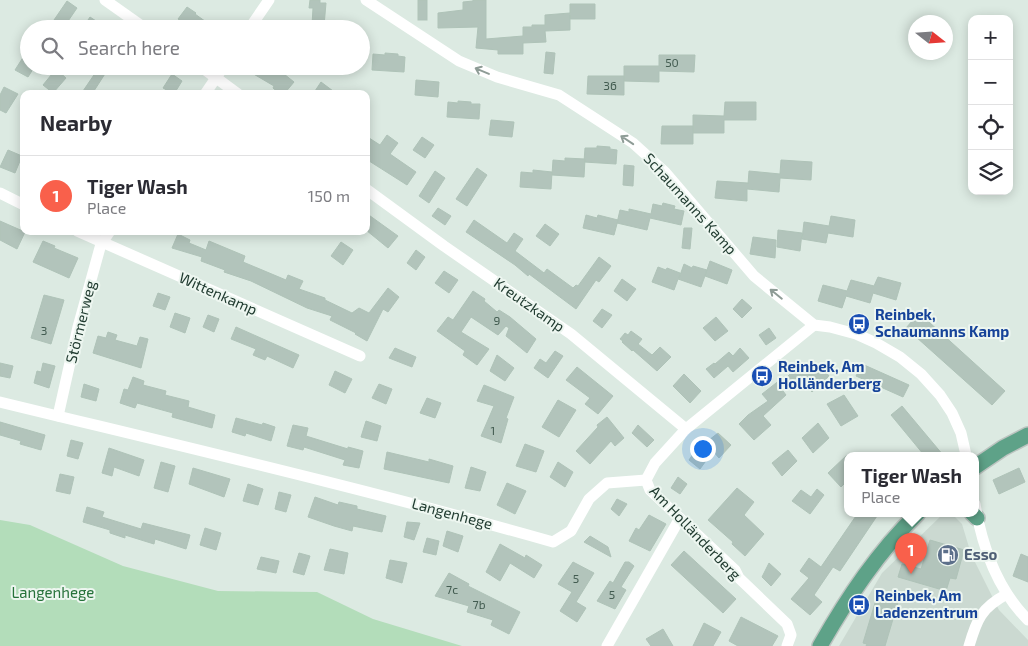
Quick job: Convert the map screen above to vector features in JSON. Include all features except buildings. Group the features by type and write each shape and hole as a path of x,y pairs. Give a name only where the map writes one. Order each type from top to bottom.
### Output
{"main road":[{"path":"979,464 1003,448 1028,435"},
{"path":"820,646 860,581 891,541 914,517"}],"street":[{"path":"105,0 133,20"},
{"path":"255,20 269,0"},
{"name":"Schaumanns Kamp","path":"366,0 460,61 497,77 559,95 633,143 665,172 754,276 814,325 856,334 876,343 900,357 922,374 940,394 952,413 961,433 965,452"},
{"path":"212,75 232,90"},
{"path":"208,90 218,75"},
{"name":"Kreutzkamp","path":"370,192 571,334 686,429"},
{"path":"0,193 20,203"},
{"name":"Wittenkamp","path":"84,235 360,356"},
{"name":"Störmerweg","path":"58,416 78,327 102,244 108,235"},
{"name":"Am Holländerberg","path":"787,646 791,635 787,624 739,578 734,570 650,490 646,480 655,463 686,429 814,325"},
{"name":"Langenhege","path":"0,402 332,483 553,542 571,531 589,499 607,483 646,480"},
{"path":"977,517 989,557 1007,594 1028,620"},
{"path":"608,646 680,518"},
{"path":"969,646 974,629 986,607 1007,594"}],"shaded area":[{"path":"940,517 955,517 962,524 971,554 999,610 1028,640 1028,646 839,646 882,573"}],"green space":[{"name":"Langenhege","path":"0,520 30,525 123,566 218,591 317,592 373,619 462,646 0,646"}],"place":[{"name":"Reinbek, Schaumanns Kamp","path":"859,324"},
{"name":"Reinbek, Am Holländerberg","path":"762,376"},
{"name":"Esso","path":"948,555"},
{"name":"Tiger Wash","path":"911,574"},
{"name":"Reinbek, Am Ladenzentrum","path":"859,605"}]}
